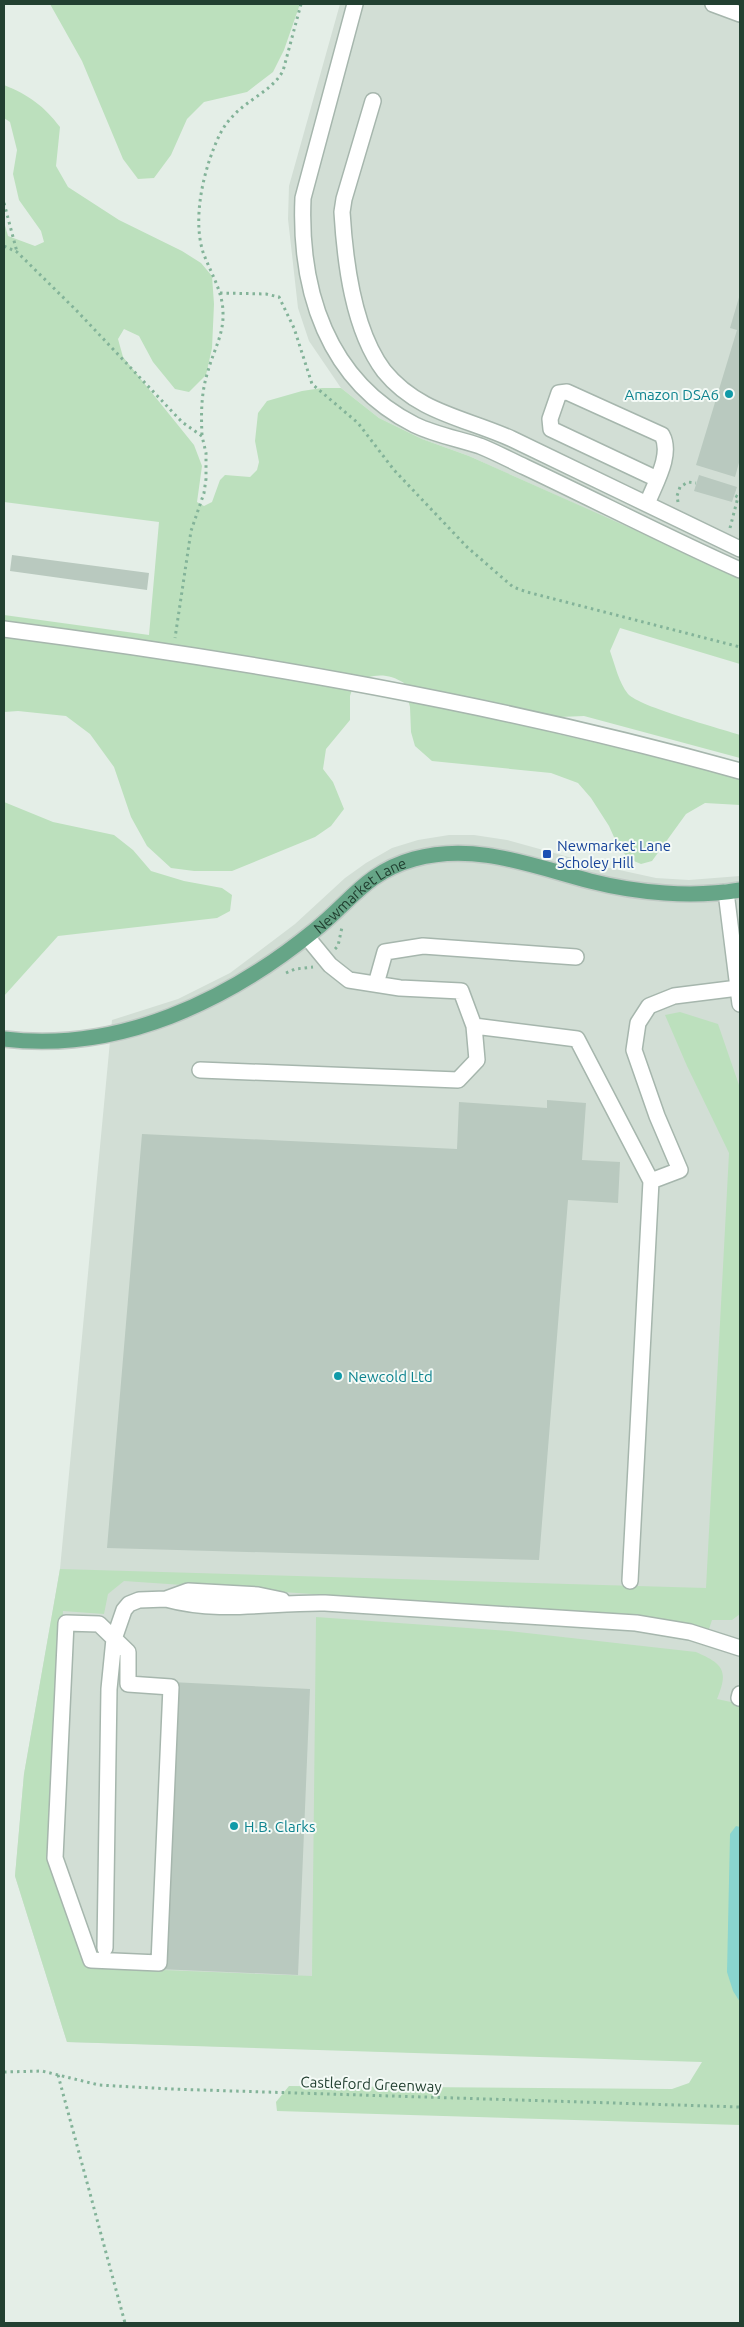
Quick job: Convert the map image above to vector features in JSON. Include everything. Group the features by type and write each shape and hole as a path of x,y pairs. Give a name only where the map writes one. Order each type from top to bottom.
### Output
{"main road":[{"name":"Newmarket Lane","path":"4,1039 48,1041 88,1038 149,1024 185,1010 236,986 307,937 360,887 377,875 413,859 442,853 463,852 507,858 590,881 640,890 676,893 733,891"}],"street":[{"path":"355,4 303,198 303,225 312,300 337,352 366,390 414,424 499,454 740,570"},
{"path":"713,4 740,14"},
{"path":"373,101 344,199 343,221 356,309 367,342 384,370 396,384 423,404 502,435 740,549"},
{"path":"647,504 656,479 665,449 662,435 567,392 559,392 550,419 551,430 656,479"},
{"path":"4,629 173,651 564,726 630,741 740,771"},
{"path":"733,891 740,1004"},
{"path":"200,1070 458,1080 477,1060 474,1026 461,991 400,988 349,980 330,965 307,937"},
{"path":"372,984 385,952 423,946 576,957"},
{"path":"650,1181 680,1170 634,1050 638,1023 649,1006 674,996 738,988"},
{"path":"474,1026 577,1039 650,1181 630,1581"},
{"path":"105,1948 109,1689 114,1639 118,1625 129,1604 139,1600 166,1599 192,1606 243,1608 291,1602 443,1609 636,1623 690,1632 740,1648"},
{"path":"66,1623 99,1624 114,1639 128,1652 128,1684 171,1687 159,1963 91,1960 55,1858 66,1623"}],"path":[{"path":"173,651 191,531 204,493 206,479 206,453 202,436 201,404 203,390 221,331 223,313 220,293 203,252 197,218 209,162 229,118 244,104 278,80 283,71 301,4"},
{"path":"4,203 17,252"},
{"path":"4,246 17,252 76,310 182,422 202,436"},
{"path":"220,293 266,294 279,297 294,328 312,384 352,417 394,470 467,547 513,587 740,647"},
{"path":"682,507 677,500 680,487 688,482 696,483"},
{"path":"729,530 738,500 738,497 734,495"},
{"path":"721,526 735,532"},
{"name":"Castleford Greenway","path":"4,2072 42,2071 99,2085 161,2089 740,2107"},
{"path":"58,2075 124,2323"}],"shaded area":[{"path":"340,4 740,4 740,578 469,456 422,439 379,418 341,388 309,341 298,308 288,219 289,186"},
{"path":"449,835 474,835 507,840 601,866 656,878 689,880 740,876 740,2062 67,2042 15,1876 24,1774 60,1569 112,1020 178,999 230,973 295,924 345,878 392,848 418,840"}],"green space":[{"path":"50,4 300,4 284,50 273,72 247,92 204,102 187,119 171,155 154,178 138,179 123,159 82,61"},
{"path":"4,85 35,102 60,127 56,166 68,187 119,220 182,251 201,263 212,276 214,304 212,348 206,375 189,392 175,389 153,362 139,336 124,329 118,339 123,357 194,445 202,466 197,502 204,506 212,502 220,480 225,475 250,477 257,470 259,462 255,441 258,413 267,401 302,391 341,388 379,418 422,439 469,456 740,577 740,664 620,628 610,651 620,679 628,694 663,711 740,735 740,758 584,716 560,717 555,726 558,734 633,751 740,771 740,805 705,803 686,814 652,861 641,864 629,859 618,846 609,826 591,798 578,783 551,773 432,761 415,746 411,732 410,707 404,683 391,677 373,676 354,683 350,696 350,720 326,749 323,769 333,782 344,809 331,826 315,837 232,871 194,871 171,868 147,846 131,817 114,767 90,734 66,716 18,711 4,712 4,615 149,635 159,522 4,502 4,222 8,236 35,246 44,242 41,231 19,200 13,174 17,150 10,122 4,118"},
{"path":"4,802 53,822 114,835 133,850 151,871 184,881 222,888 232,895 230,911 217,918 58,936 4,996"},
{"path":"680,1012 718,1024 740,1088 740,1614 732,1620 712,1620 709,1629 660,1618 124,1581 108,1594 104,1614 63,1611 48,1861 87,1967 312,1976 316,1617 509,1631 696,1652 718,1664 721,1669 723,1681 717,1699 740,1704 740,2125 277,2111 276,2102 289,2086 672,2089 689,2083 702,2062 67,2042 15,1876 24,1774 60,1569 706,1588 729,1153 665,1015"}],"water":[{"path":"736,1826 740,1827 740,2002 733,1991 727,1972 730,1834"}],"building":[{"name":"Amazon DSA6","path":"740,294 740,459 735,477 696,465 737,330 730,328"},
{"path":"699,475 737,487 732,502 694,491"},
{"path":"12,555 149,573 147,590 10,571"},
{"name":"Newcold Ltd","path":"547,1100 586,1103 582,1160 620,1162 618,1203 568,1200 539,1560 107,1548 142,1134 457,1149 459,1102 547,1108"},
{"name":"H.B. Clarks","path":"171,1682 310,1689 298,1975 158,1969"}],"place":[{"name":"Amazon DSA6","path":"729,394"},
{"name":"Newmarket Lane Scholey Hill","path":"547,854"},
{"name":"Newcold Ltd","path":"338,1376"},
{"name":"H.B. Clarks","path":"234,1826"}]}
